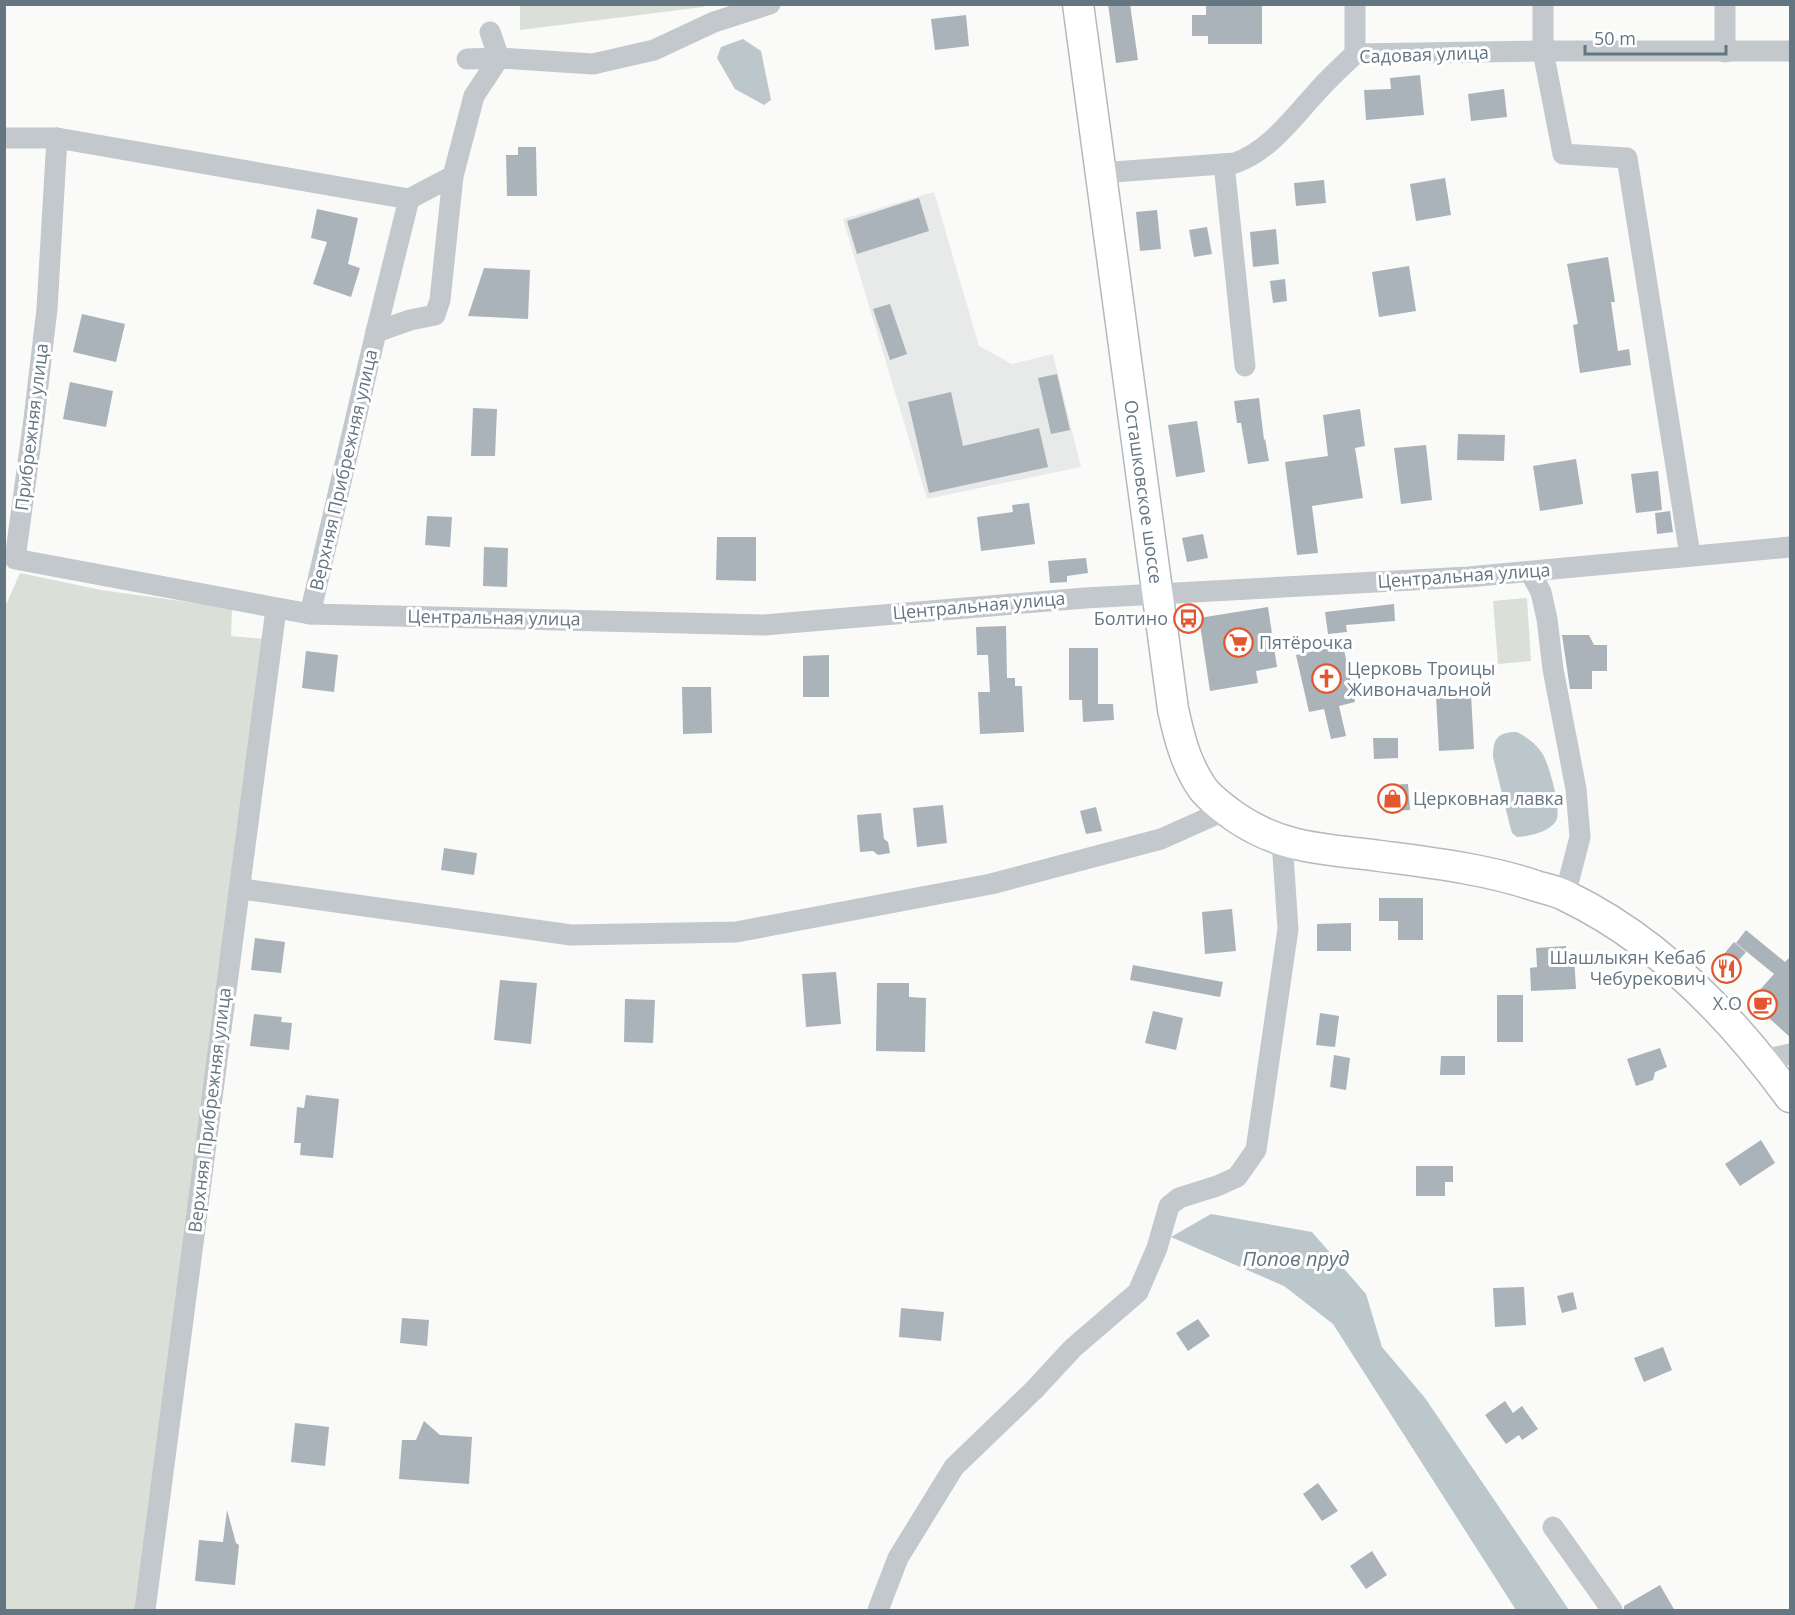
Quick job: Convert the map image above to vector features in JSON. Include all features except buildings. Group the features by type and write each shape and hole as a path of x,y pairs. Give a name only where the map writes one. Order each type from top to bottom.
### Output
{"main road":[{"name":"Осташковское шоссе","path":"1078,4 1173,709 1181,744 1190,767 1204,790 1252,829 1282,841 1322,850 1452,865 1510,877 1565,895 1629,932 1777,1057 1791,1097"}],"street":[{"path":"467,59 499,58 593,64 654,50 714,22 770,4"},
{"path":"1354,54 1355,4"},
{"path":"1543,4 1543,51 1563,154 1627,158 1690,555"},
{"path":"1725,4 1725,52"},
{"path":"490,32 499,58"},
{"name":"Садовая улица","path":"1101,173 1235,164 1252,158 1272,141 1354,54 1791,51"},
{"name":"Верхняя Прибрежняя улица","path":"310,614 376,332 410,320 435,315 440,300 453,176 474,96 499,58"},
{"path":"4,138 57,138 409,199 453,176"},
{"name":"Прибрежняя улица","path":"57,138 47,309 15,559 310,614"},
{"path":"1224,164 1245,366"},
{"path":"376,332 409,199"},
{"name":"Центральная улица","path":"310,614 764,625 1085,598 1530,572 1791,547"},
{"path":"1530,572 1541,592 1547,619 1553,669 1576,789 1580,837 1565,895"},
{"name":"Верхняя Прибрежняя улица","path":"145,1611 276,609"},
{"path":"250,890 571,935 736,932 991,884 1161,839 1226,810"},
{"path":"878,1611 898,1558 954,1467 1034,1390 1073,1348 1138,1292 1157,1248 1168,1206 1179,1198 1237,1177 1256,1150 1288,929 1282,841"},
{"path":"1553,1527 1612,1611"}],"shaded area":[{"path":"520,4 706,5 520,30"},
{"path":"934,192 979,346 1012,364 1053,354 1081,467 927,499 843,219"},
{"path":"20,573 101,590 232,608 231,636 265,639 149,1610 5,1610 4,615 5,607"},
{"path":"1527,598 1531,661 1498,664 1493,601"}],"water":[{"path":"743,39 761,51 771,100 764,105 735,89 717,58 721,47"},
{"path":"1517,732 1534,743 1545,758 1554,787 1557,816 1553,825 1543,831 1517,837 1512,833 1493,757 1494,745 1498,737 1505,733"},
{"name":"Попов пруд","path":"1211,1214 1312,1232 1366,1294 1382,1347 1425,1398 1569,1610 1516,1610 1333,1324 1284,1286 1171,1237"}],"place":[{"name":"Болтино","path":"1189,619"},
{"name":"Пятёрочка","path":"1238,643"},
{"name":"Церковь Троицы Живоначальной","path":"1326,679"},
{"name":"Церковная лавка","path":"1392,799"},
{"name":"Шашлыкян Кебаб Чебурекович","path":"1727,968"},
{"name":"X.O","path":"1763,1004"}]}
